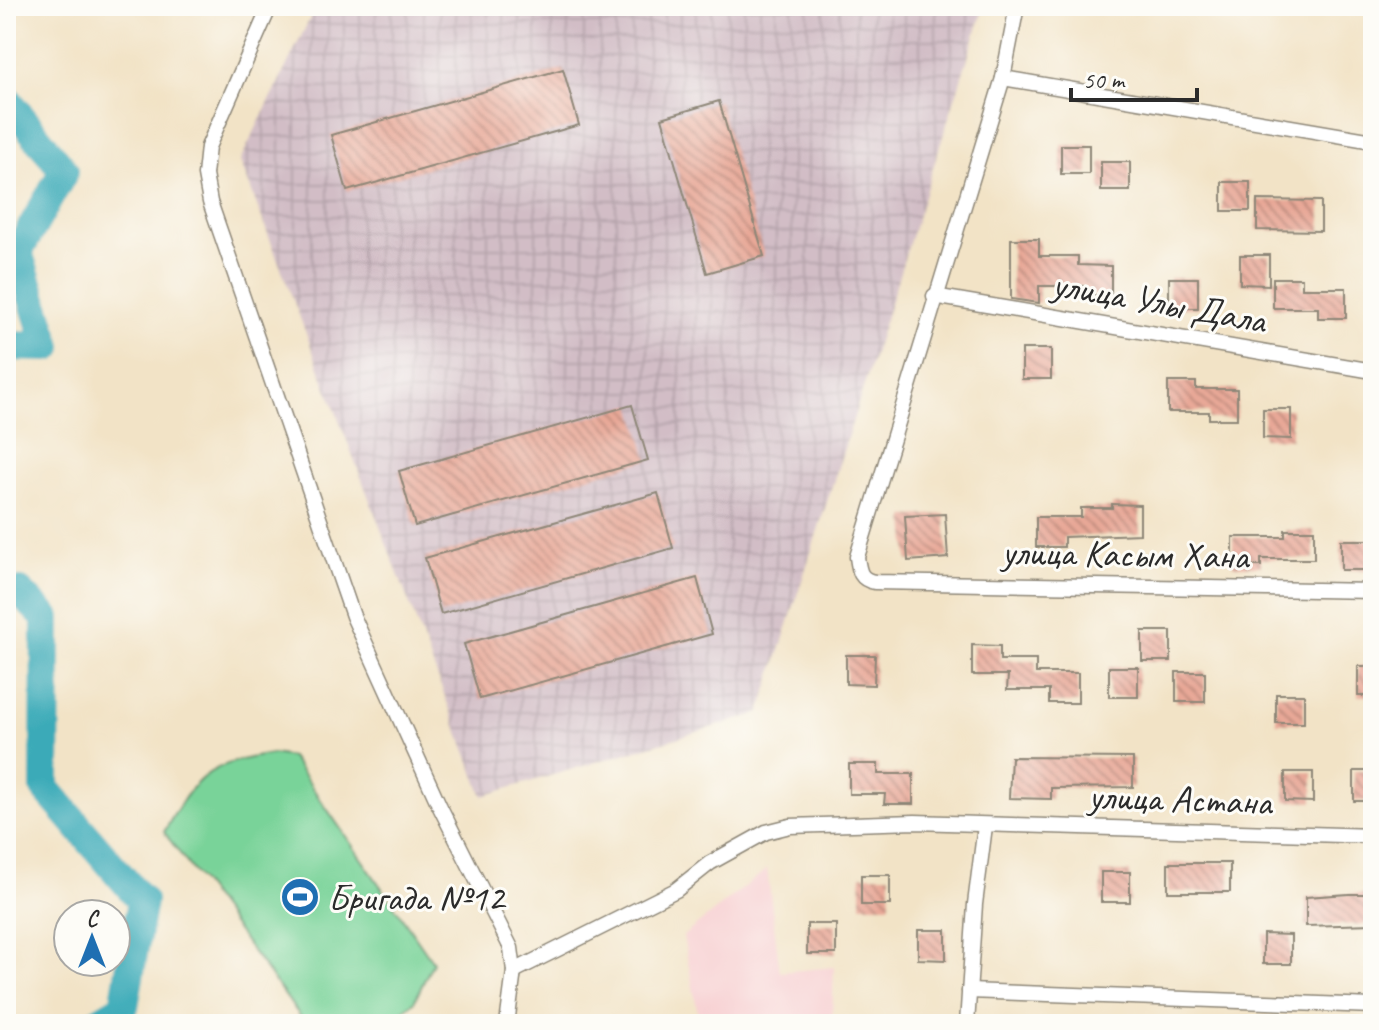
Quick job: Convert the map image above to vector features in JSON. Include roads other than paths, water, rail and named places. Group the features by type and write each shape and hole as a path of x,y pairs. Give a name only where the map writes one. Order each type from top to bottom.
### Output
{"street":[{"path":"270,6 208,147 205,175 210,202 353,616 446,821 511,948 514,971 507,1024"},
{"path":"934,296 1003,78 1017,6"},
{"path":"1003,78 1373,141"},
{"name":"улица Улы Дала","path":"934,296 1373,371"},
{"name":"улица Касым Хана","path":"934,296 857,557 859,574 866,581 1373,591"},
{"name":"улица Астана","path":"514,971 676,890 710,863 766,832 830,823 1373,836"},
{"path":"967,1024 975,904 985,826"},
{"path":"969,991 1373,1006"}],"waterway":[{"path":"6,98 64,171 18,252 48,347 6,346"},
{"path":"6,594 20,592 46,618 45,788 142,901 124,1006 94,1024"}],"place":[{"name":"Бригада №12","path":"300,897"}]}
